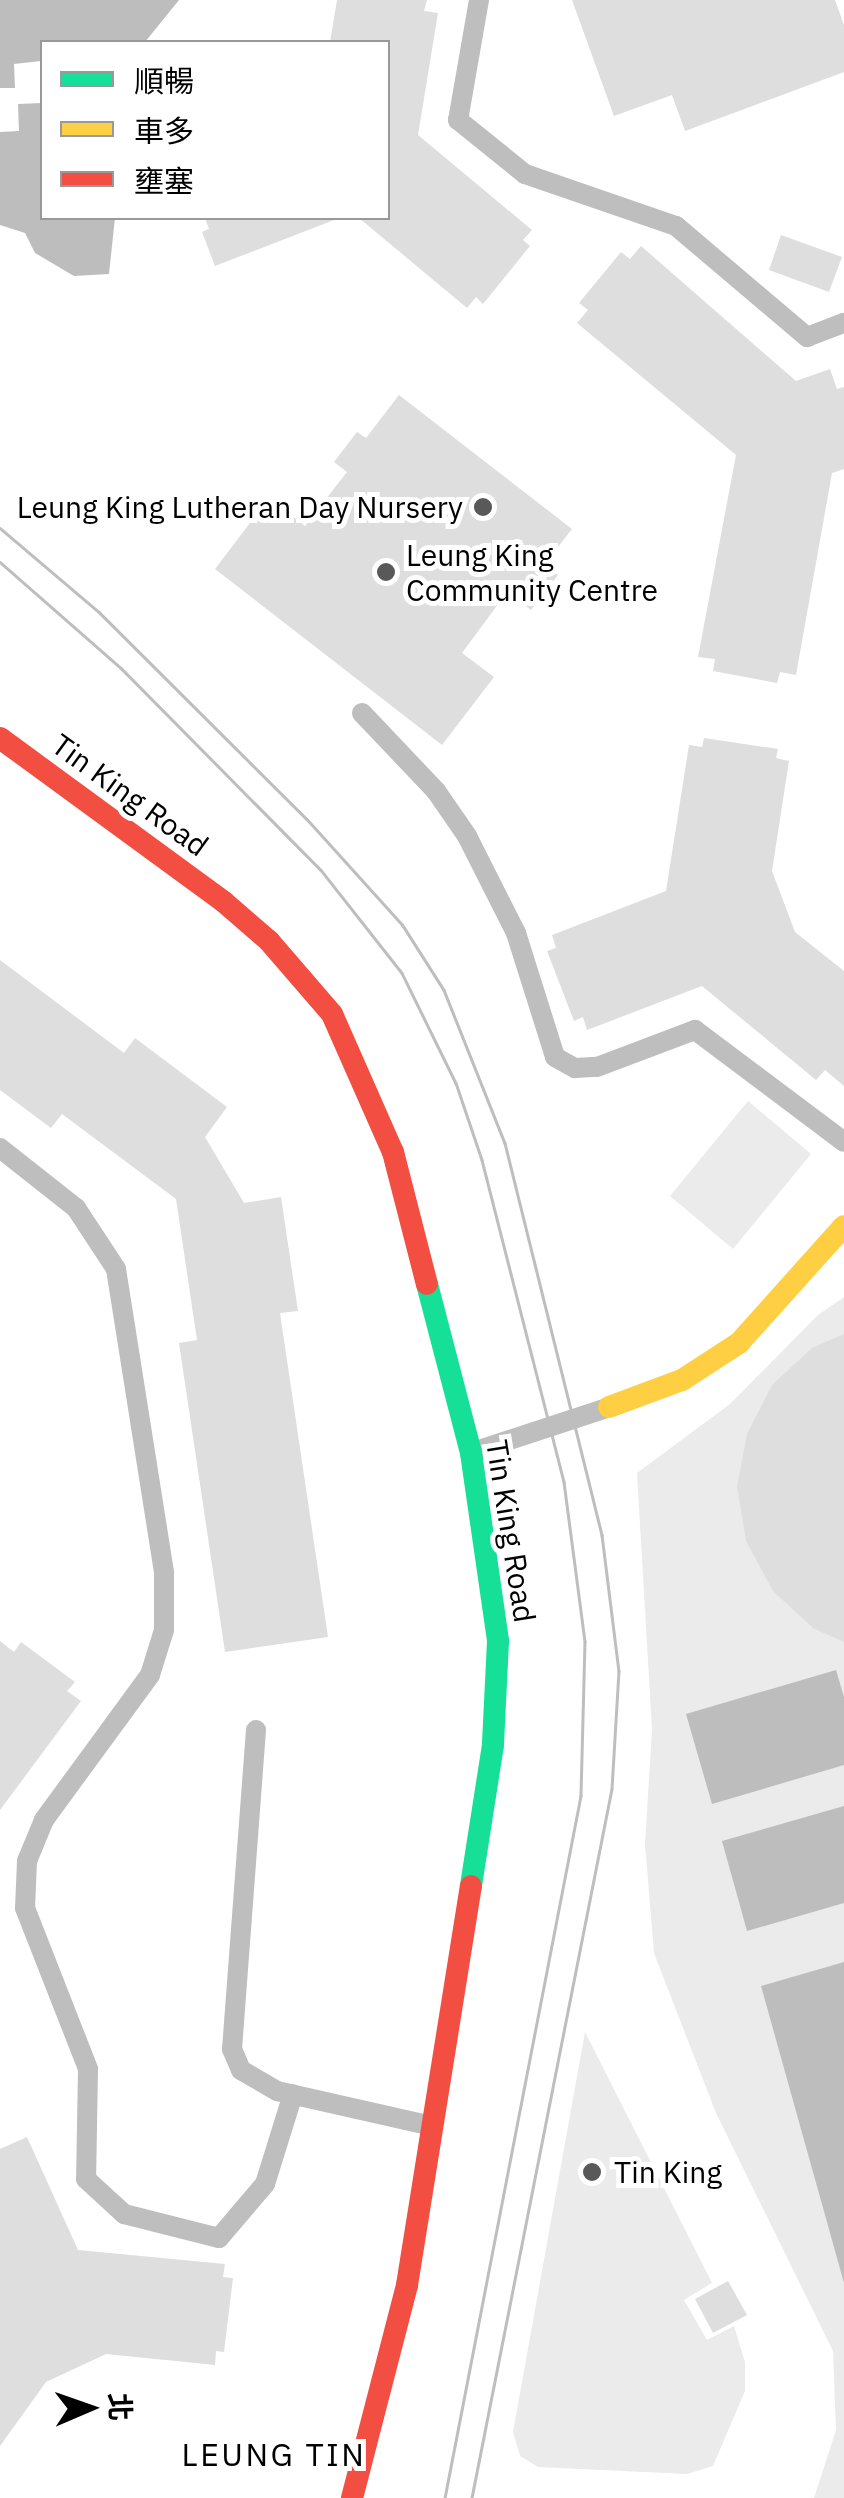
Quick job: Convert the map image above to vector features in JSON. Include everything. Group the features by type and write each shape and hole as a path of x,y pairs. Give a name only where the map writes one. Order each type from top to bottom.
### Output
{"street":[{"name":"Tin King Road","path":"0,738 224,902 270,942 332,1014 393,1152 470,1453 492,1580 497,1697 434,2126 390,2369 352,2498"},
{"path":"609,1407 682,1380 739,1343 844,1226"}],"lane":[{"path":"479,0 458,120 525,174 676,226 808,337 844,323"},
{"path":"362,713 436,791 467,836 516,933 555,1058 575,1068 597,1067 695,1030 844,1142"},
{"path":"0,1148 76,1208 116,1270 164,1573 164,1630 150,1675 44,1820 27,1861 25,1908 88,2069 86,2179 124,2214 219,2238 265,2184 294,2094"},
{"path":"470,1453 609,1407"},
{"path":"256,1730 232,2049 241,2070 257,2084 434,2126"}],"shaded area":[{"path":"0,0 179,0 147,40 40,40 40,61 14,64 15,88 0,88"},
{"path":"40,103 40,220 115,220 109,274 74,276 35,253 25,233 0,225 0,132 19,131 18,104"},
{"path":"748,1101 811,1154 733,1249 670,1196"},
{"path":"844,1297 844,2498 814,2498 836,2430 833,2351 716,2113 654,1953 645,1844 652,1729 637,1473 730,1404 818,1315"},
{"path":"836,1670 844,1697 844,1765 712,1804 686,1714"},
{"path":"844,1806 844,1903 747,1931 722,1841"},
{"path":"844,1962 844,2283 761,1986"},
{"path":"585,2032 712,2283 684,2300 707,2340 734,2326 745,2362 745,2391 713,2466 687,2474 538,2467 520,2456 513,2432"}],"building":[{"path":"337,0 427,0 424,11 438,13 418,135 532,230 523,240 530,246 483,304 476,297 467,308 361,220 390,220 390,40 330,40"},
{"path":"572,0 835,0 844,25 844,72 685,131 672,95 614,116"},
{"path":"206,220 334,220 215,266 202,232 209,229"},
{"path":"781,235 842,257 829,292 769,270"},
{"path":"641,246 796,381 830,369 837,389 844,387 844,469 832,473 796,675 780,672 777,683 713,671 715,659 698,657 736,455 577,323 588,310 579,303 621,252 630,259"},
{"name":"Leung King Community Centre","path":"399,395 572,529 544,565 558,575 531,610 507,592 462,653 494,677 442,745 215,569 269,498 305,526 347,472 334,462 357,432 366,438"},
{"path":"704,738 778,749 776,758 789,761 772,871 795,932 844,971 844,1086 825,1070 816,1080 702,986 587,1030 583,1017 574,1021 547,951 556,948 552,935 666,891 689,745 702,747"},
{"path":"0,960 124,1053 135,1038 227,1107 205,1137 244,1203 281,1197 298,1311 280,1313 328,1637 225,1652 179,1343 197,1340 176,1199 62,1114 51,1128 0,1090"},
{"path":"844,1334 844,1642 813,1628 773,1591 746,1541 737,1487 747,1434 772,1385 812,1348"},
{"path":"0,1641 14,1652 21,1642 75,1682 67,1691 81,1701 0,1810"},
{"path":"27,2137 78,2250 225,2264 223,2277 233,2278 224,2352 216,2351 215,2365 106,2354 46,2382 0,2446 0,2149"},
{"path":"728,2281 747,2315 713,2333 695,2299"}],"tram line":[{"path":"0,528 99,612 307,819 402,924 444,990 505,1143 602,1535 619,1671 612,1789 472,2498"},
{"path":"0,562 121,668 321,870 402,973 456,1083 482,1160 564,1482 585,1642 581,1796 445,2498"}],"traffic: fast":[{"path":"427,1284 471,1453 498,1641 493,1745 471,1886"}],"traffic: slow":[{"path":"609,1407 682,1380 739,1343 844,1226"}],"traffic: jam":[{"path":"0,738 224,902 269,941 332,1014 393,1152 427,1284"},
{"path":"352,2498 407,2285 471,1886"}],"place":[{"name":"Leung King Lutheran Day Nursery","path":"483,507"},
{"name":"Leung King Community Centre","path":"386,572"},
{"name":"Tin King","path":"592,2172"}],"district":[{"name":"LEUNG TIN","path":"274,2454"}]}
